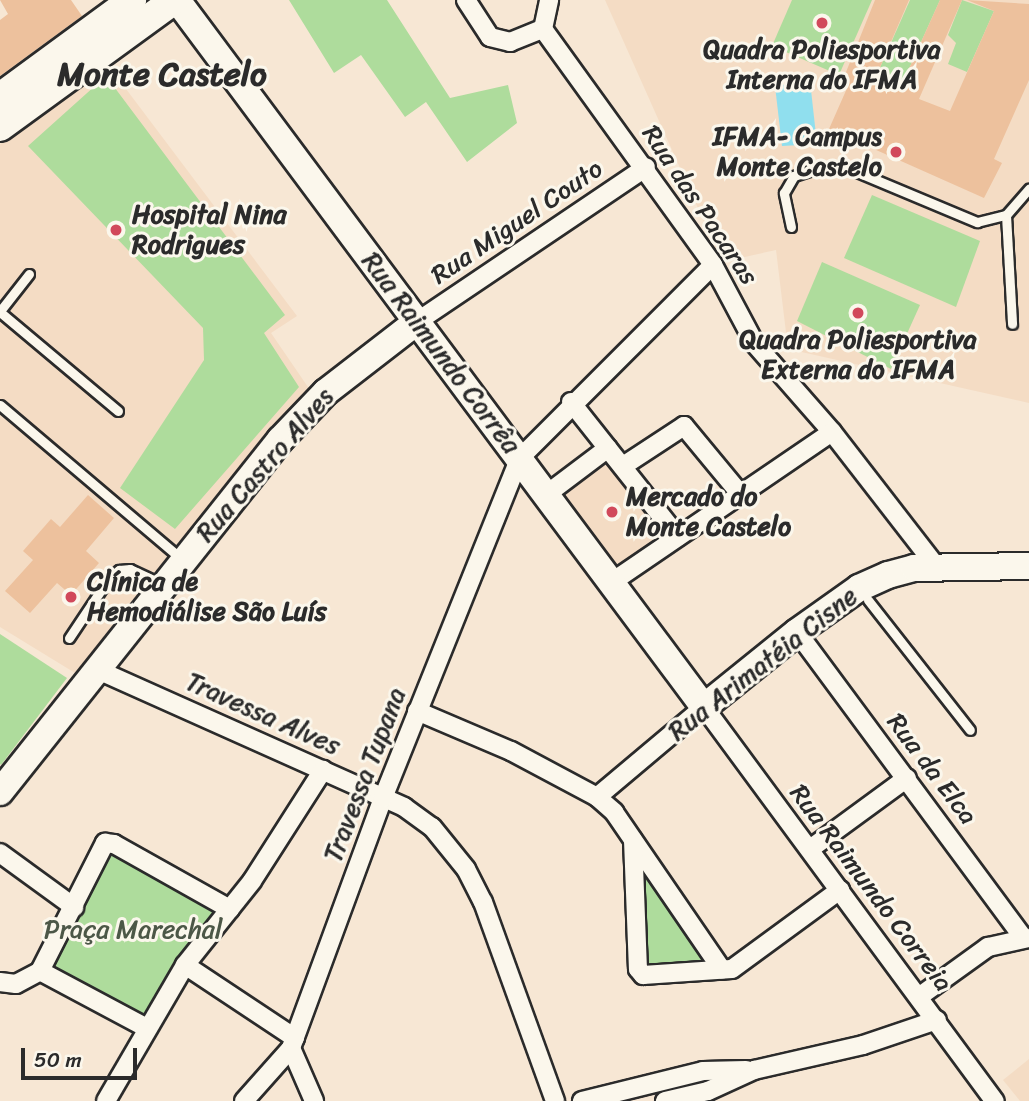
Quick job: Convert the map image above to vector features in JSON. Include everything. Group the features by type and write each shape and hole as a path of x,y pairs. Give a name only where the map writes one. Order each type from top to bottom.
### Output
{"main road":[{"path":"0,127 175,0"},
{"path":"94,58 87,42 125,5"},
{"path":"0,97 125,5"}],"street":[{"name":"Rua Raimundo Corrêa","path":"175,0 705,706"},
{"path":"466,0 490,37 510,42 542,29 549,0"},
{"name":"Rua das Pacaras","path":"542,29 646,167 713,265 755,344 832,432 936,566"},
{"name":"Rua Miguel Couto","path":"418,321 646,167"},
{"path":"520,458 571,402 713,265"},
{"name":"Rua Castro Alves","path":"0,792 263,461 326,393 418,321"},
{"path":"571,402 678,537"},
{"path":"623,466 684,426 741,495"},
{"path":"612,582 832,432"},
{"path":"547,494 608,448"},
{"name":"Travessa Tupana","path":"244,1101 293,1043 383,798 520,458"},
{"name":"Rua Arimatéia Cisne","path":"597,797 797,632 901,572 936,566 1029,566"},
{"name":"Rua da Elca","path":"797,632 1026,938"},
{"name":"Travessa Alves","path":"98,670 383,798 432,827 466,869 509,970 555,1101"},
{"name":"Rua Raimundo Correia","path":"705,706 995,1101"},
{"path":"417,711 511,751 597,797 614,813 722,970"},
{"path":"106,1101 145,1027 185,965 230,909 323,770"},
{"path":"810,849 907,778"},
{"path":"633,840 640,973 722,970 742,964 840,890"},
{"path":"0,982 16,984 40,971 103,846 109,842 230,909"},
{"path":"0,853 74,907"},
{"path":"920,996 988,947 1026,938"},
{"path":"185,965 293,1043 314,1101"},
{"path":"40,971 145,1027"},
{"path":"582,1101 704,1071 754,1070 863,1045 937,1020"},
{"path":"666,1101 709,1096 754,1070"},
{"path":"704,1071 709,1096"}],"lane":[{"path":"791,227 783,193 794,176 822,167 850,169 977,222 1006,215 1029,189"},
{"path":"1006,215 1012,324"},
{"path":"29,274 0,311 118,411"},
{"path":"0,405 183,560"},
{"path":"69,638 109,578 119,570 130,569 164,585"},
{"path":"864,594 970,730"}],"shaded area":[{"name":"IFMA- Campus Monte Castelo","path":"605,0 1029,0 1029,403 788,349 776,250 722,262"},
{"name":"Hospital Nina Rodrigues","path":"108,65 297,316 271,333 310,390 80,676 0,627 0,144"},
{"name":"Mercado do Monte Castelo","path":"607,456 665,533 618,568 560,491"},
{"path":"1029,1059 1029,1101 1020,1101 1003,1080"}],"green space":[{"path":"289,0 387,0 450,98 508,85 517,123 467,162 426,102 405,117 361,55 334,73"},
{"name":"Quadra Poliesportiva Interna do IFMA","path":"792,0 872,0 839,75 772,46"},
{"path":"910,0 940,0 903,82 878,72"},
{"path":"962,0 994,11 967,72 948,64 956,43 948,35"},
{"path":"106,76 285,315 264,333 299,387 175,529 120,488 204,360 203,328 28,146"},
{"path":"872,195 980,241 956,307 844,258"},
{"name":"Quadra Poliesportiva Externa do IFMA","path":"822,262 920,305 891,369 797,321"},
{"path":"0,634 67,678 1,765 0,764"},
{"name":"Praça Marechal","path":"108,847 221,908 144,1020 47,967"},
{"path":"638,860 707,965 641,972"}],"water":[{"path":"810,81 817,144 782,146 775,86"}],"building":[{"path":"0,0 71,0 82,16 0,76 0,20 8,14"},
{"path":"875,0 909,0 878,72 903,82 940,0 962,0 919,99 950,111 994,11 967,0 1029,4 1029,80 994,159 1002,163 984,198 829,129 848,86 842,82"},
{"path":"88,495 114,518 86,551 99,563 71,595 57,583 30,613 5,591 33,560 23,551 51,519 60,527"}],"place":[{"name":"Quadra Poliesportiva Interna do IFMA","path":"822,23"},
{"name":"IFMA- Campus Monte Castelo","path":"896,152"},
{"name":"Hospital Nina Rodrigues","path":"116,230"},
{"name":"Quadra Poliesportiva Externa do IFMA","path":"858,313"},
{"name":"Mercado do Monte Castelo","path":"612,512"},
{"name":"Clínica de Hemodiálise São Luís","path":"71,597"}],"district":[{"name":"Monte Castelo","path":"162,75"}]}
